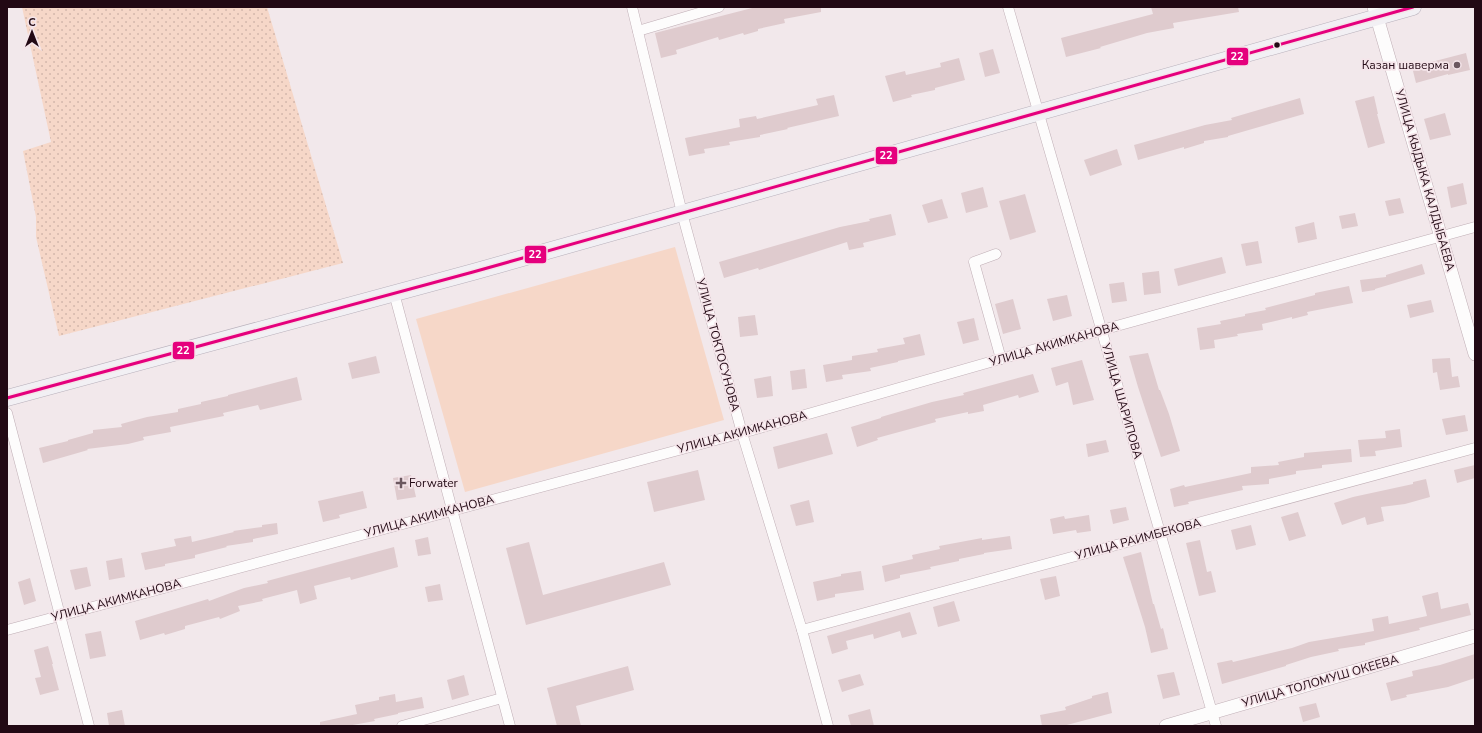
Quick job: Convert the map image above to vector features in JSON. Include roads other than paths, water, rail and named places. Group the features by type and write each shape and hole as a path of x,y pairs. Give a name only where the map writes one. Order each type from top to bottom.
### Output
{"main road":[{"path":"7,398 682,213 1039,112 1375,12 1413,7"}],"street":[{"name":"УЛИЦА ТОКТОСУНОВА","path":"632,7 682,213 742,433 802,630 828,726"},
{"path":"638,31 719,7"},
{"name":"УЛИЦА ШАРИПОВА","path":"1008,7 1216,726"},
{"name":"УЛИЦА КЫДЫКА КАЛДЫБАЕВА","path":"1375,12 1475,354"},
{"name":"УЛИЦА АКИМКАНОВА","path":"7,630 742,433 1102,330 1475,227"},
{"path":"996,254 974,262 1001,359"},
{"path":"394,293 510,726"},
{"path":"7,413 89,726"},
{"name":"УЛИЦА РАИМБЕКОВА","path":"802,630 1475,448"},
{"name":"УЛИЦА ТОЛОМУШ ОКЕЕВА","path":"1166,726 1475,636"},
{"path":"402,726 502,698"}],"place":[{"name":"Казан шаверма","path":"1457,65"},
{"name":"Forwater","path":"401,483"}]}
